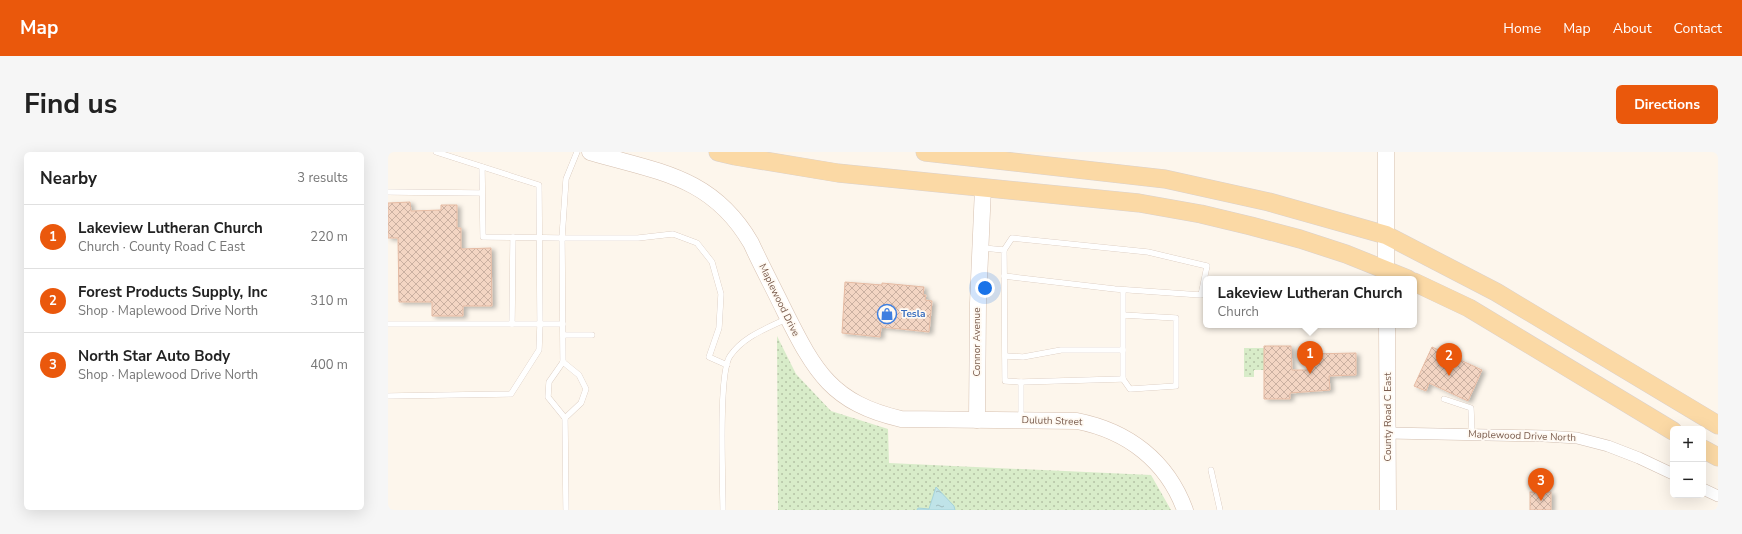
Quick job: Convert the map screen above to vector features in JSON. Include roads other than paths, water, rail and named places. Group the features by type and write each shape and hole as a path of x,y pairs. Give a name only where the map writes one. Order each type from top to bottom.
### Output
{"main road":[{"path":"718,152 838,173 1139,203 1201,214 1300,240 1386,274"},
{"path":"924,152 989,155 1165,179 1268,202 1386,235 1496,292 1718,425"},
{"name":"Connor Avenue","path":"983,188 989,155"},
{"path":"1417,283 1475,311 1670,429"},
{"path":"1706,451 1718,457"}],"street":[{"name":"Maplewood Drive","path":"590,152 678,178 706,192 720,203 742,228 809,359 820,374 833,387 848,398 881,414 901,419 977,420"},
{"path":"1386,152 1386,274"},
{"name":"Connor Avenue","path":"977,420 978,303 983,188"},
{"path":"981,217 996,196 1005,190"},
{"name":"County Road C East","path":"1387,328 1388,510"},
{"name":"Duluth Street","path":"977,420 1077,421 1109,429 1125,437 1149,454 1162,468 1172,483 1185,510"},
{"name":"Maplewood Drive North","path":"1388,433 1472,434 1577,438 1608,446 1670,473"},
{"path":"1706,490 1718,496"}],"lane":[{"path":"388,396 511,394 539,350 539,185 436,152"},
{"path":"566,510 565,418 548,397 549,382 563,362 562,238 566,179 577,152"},
{"path":"482,167 483,237 638,238 673,234 697,243 712,262 721,294 719,328 710,357 727,365"},
{"path":"388,192 482,193"},
{"path":"512,237 512,324"},
{"path":"1123,379 1021,382 1005,381 1004,250 1012,238 1148,252 1207,266 1205,276"},
{"path":"980,248 1004,250"},
{"path":"1004,276 1123,290 1201,295 1203,285"},
{"path":"1123,290 1123,315 1123,379 1130,389 1176,386 1176,318 1123,315"},
{"path":"723,510 723,386 729,357 746,339 788,318"},
{"path":"388,324 563,324"},
{"path":"563,335 592,335"},
{"path":"1005,356 1022,357 1061,350 1123,350"},
{"path":"563,362 579,376 586,389 581,403 565,418"},
{"path":"1020,420 1021,382"},
{"path":"1444,399 1471,408 1472,434"},
{"path":"1211,470 1220,510"}],"water":[{"path":"936,487 954,506 955,510 917,510 918,508 929,509"}],"place":[{"name":"Tesla","path":"887,314"},
{"name":"Lakeview Lutheran Church","path":"1310,374"},
{"name":"Forest Products Supply, Inc","path":"1449,376"},
{"name":"North Star Auto Body","path":"1541,501"}]}
